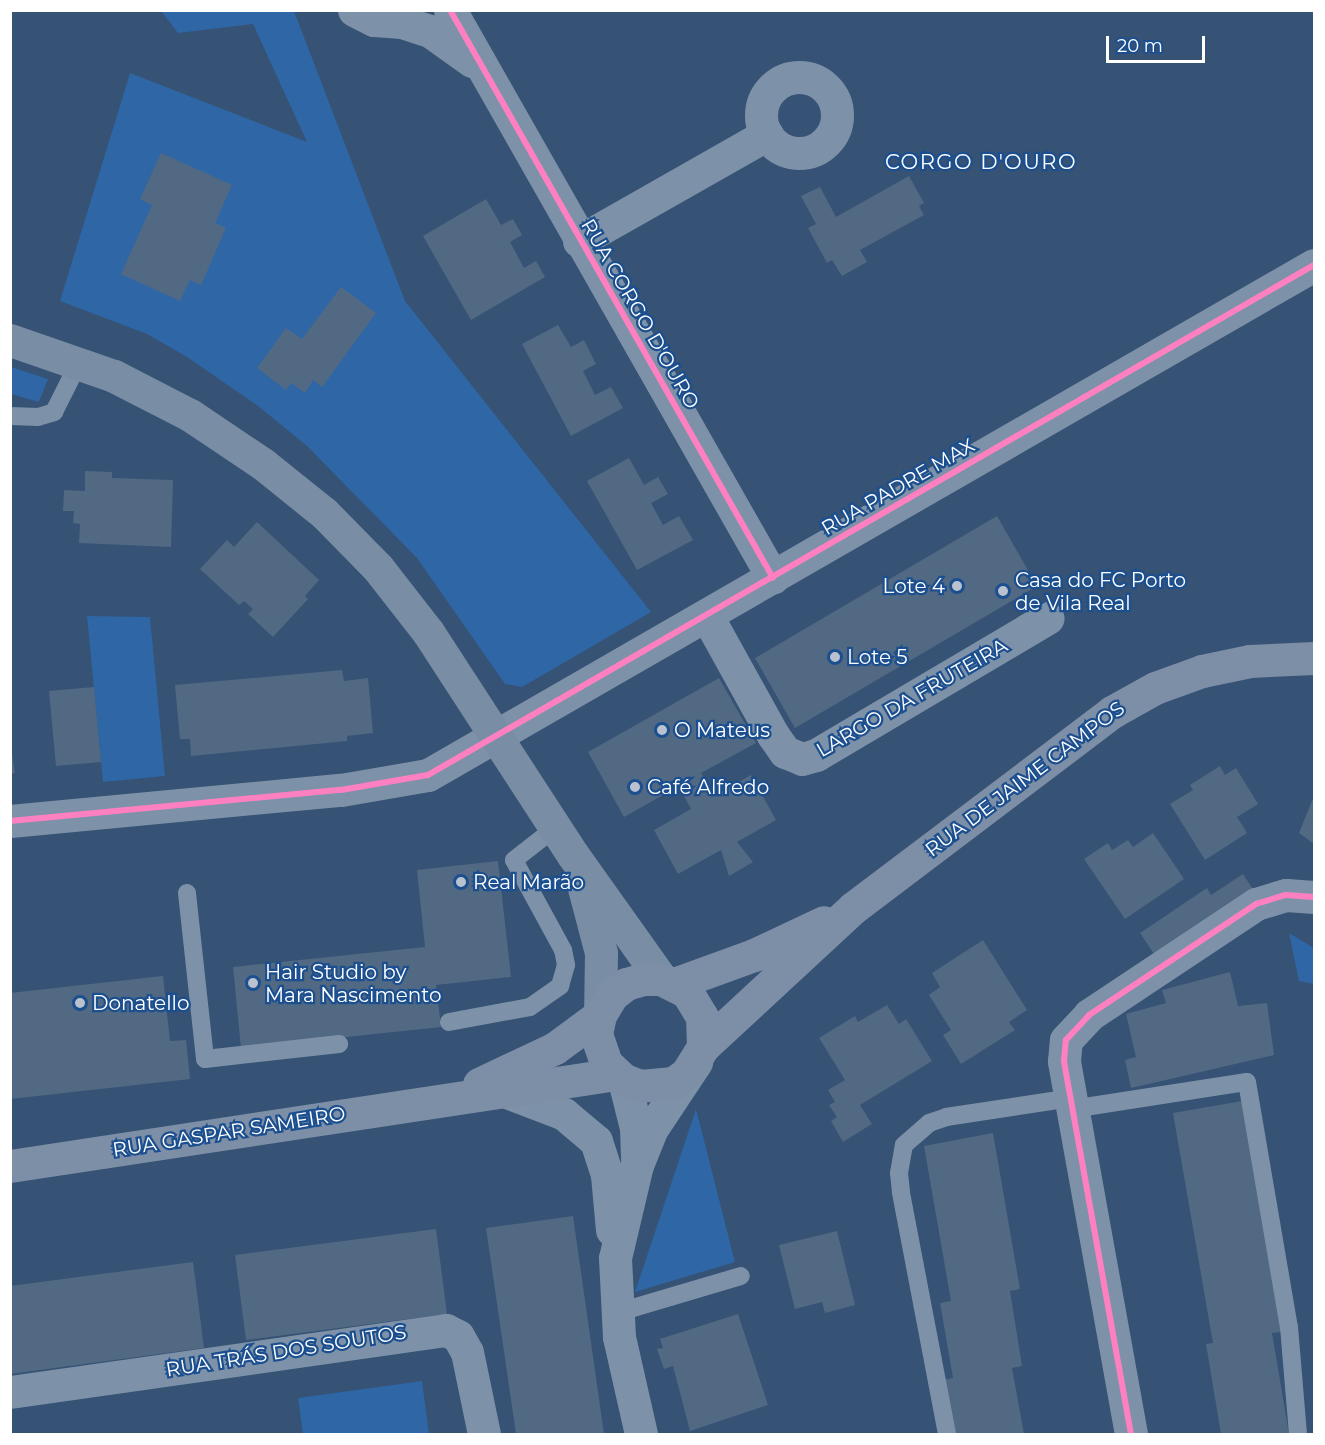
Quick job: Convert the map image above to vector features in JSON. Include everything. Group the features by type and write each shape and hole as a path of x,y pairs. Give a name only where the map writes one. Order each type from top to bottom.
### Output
{"main road":[{"path":"10,340 79,362 190,415 263,464 324,513 403,598 573,855 668,982 696,1004 702,1017 700,1054"},
{"name":"RUA DE JAIME CAMPOS","path":"852,909 1094,724 1132,700 1181,678 1226,665 1314,658"},
{"path":"573,855 599,938 603,968 599,1049 620,1077"},
{"path":"447,1098 555,1048 600,1015 612,995 626,984 668,982 754,955 852,909"},
{"path":"447,1098 620,1077 657,1087 673,1083 700,1054 852,909"},
{"name":"RUA GASPAR SAMEIRO","path":"10,1166 447,1098"}],"street":[{"path":"354,10 374,20 402,22 430,31 478,66"},
{"name":"RUA CORGO D'OURO","path":"450,10 478,66 773,578"},
{"path":"579,241 767,134"},
{"name":"RUA PADRE MAX","path":"10,821 405,782 438,771 1314,265"},
{"name":"LARGO DA FRUTEIRA","path":"707,616 773,735 785,752 802,759 816,755 1048,618"},
{"path":"1131,1434 1064,1050 1079,1022 1256,904 1286,895 1314,897"},
{"path":"615,1258 636,1165 651,1130 700,1054"},
{"path":"620,1077 636,1128 636,1165"},
{"path":"507,1092 564,1114 596,1141 607,1174 615,1258 616,1313 639,1434"},
{"name":"RUA TRÁS DOS SOUTOS","path":"10,1392 446,1330 458,1336 467,1352 484,1434"}],"lane":[{"path":"10,416 38,417 54,412 79,362"},
{"path":"449,1022 525,1009 549,998 560,986 566,965 560,942 514,860 555,828"},
{"path":"187,893 205,1059 339,1044"},
{"path":"947,1434 901,1192 899,1173 904,1145 929,1123 946,1117 1247,1082 1289,1328 1298,1434"},
{"path":"616,1313 741,1276"}],"shaded area":[{"path":"161,11 294,11 405,301 651,612 522,687 505,684 417,558 307,446 258,406 187,357 147,334 60,301 130,73 307,142 253,24 178,33"},
{"path":"11,367 48,379 39,402 11,394"},
{"path":"87,616 150,617 165,776 103,782"},
{"path":"1289,933 1314,948 1314,984 1299,981"},
{"path":"696,1109 735,1262 635,1292"},
{"path":"422,1381 429,1434 303,1434 298,1398"}],"building":[{"path":"161,153 232,185 215,223 226,228 201,285 190,280 180,301 121,274 152,205 140,199"},
{"path":"909,176 924,203 919,206 924,215 860,250 867,262 842,276 832,260 827,263 808,228 816,224 801,196 820,187 836,217"},
{"path":"486,199 501,225 513,219 522,235 510,242 524,268 536,261 545,277 471,320 423,236"},
{"path":"341,287 376,313 322,387 313,380 305,393 291,383 286,390 257,368 286,328 302,339"},
{"path":"558,325 571,347 584,340 596,364 583,371 595,395 611,387 623,408 571,436 522,344"},
{"path":"629,458 644,485 658,477 668,494 651,503 663,525 679,516 693,540 637,570 587,481"},
{"path":"85,471 112,472 112,478 173,480 171,547 79,543 80,524 73,523 74,511 63,511 64,490 85,491"},
{"path":"997,516 1037,586 795,728 755,658"},
{"path":"257,522 319,580 305,596 308,599 273,637 248,614 253,609 244,601 239,605 200,569 227,540 234,547"},
{"path":"342,670 344,681 368,678 373,733 347,736 347,741 191,756 190,739 180,739 175,685"},
{"path":"719,678 756,743 701,773 714,796 751,775 776,820 737,842 753,862 729,876 721,850 678,874 654,830 691,809 679,786 624,817 588,752"},
{"path":"94,687 101,762 56,766 49,691"},
{"path":"10,741 15,773 10,774"},
{"path":"1220,766 1225,775 1236,768 1258,804 1237,817 1247,833 1205,860 1170,804 1193,790 1190,785"},
{"path":"1314,796 1314,844 1299,833"},
{"path":"1153,833 1184,879 1125,919 1084,859 1108,843 1112,850 1128,840 1133,847"},
{"path":"498,861 511,977 436,985 441,1027 241,1048 233,967 425,947 417,870"},
{"path":"1243,874 1254,891 1156,957 1140,933 1207,888 1211,895"},
{"path":"983,940 1027,1010 1009,1022 1015,1030 961,1064 943,1035 951,1030 929,995 940,987 932,973"},
{"path":"1230,972 1238,1006 1267,1003 1274,1055 1131,1088 1125,1060 1136,1057 1126,1014 1166,1003 1162,990"},
{"path":"163,976 170,1041 186,1040 190,1079 10,1099 10,993"},
{"path":"887,1005 899,1024 906,1019 932,1061 860,1105 872,1124 843,1142 831,1121 837,1117 829,1105 835,1102 828,1090 845,1080 819,1038 855,1016 858,1022"},
{"path":"1242,1101 1281,1332 1272,1333 1289,1434 1221,1434 1206,1344 1213,1343 1173,1113"},
{"path":"993,1133 1020,1289 1010,1291 1022,1366 1012,1368 1024,1434 953,1434 943,1380 953,1378 940,1303 951,1301 924,1146"},
{"path":"573,1216 604,1434 516,1434 486,1228"},
{"path":"436,1229 447,1314 246,1340 235,1255"},
{"path":"837,1231 855,1305 825,1313 822,1302 795,1309 779,1245"},
{"path":"193,1262 204,1348 10,1374 10,1286"},
{"path":"738,1314 768,1405 690,1431 673,1366 664,1369 657,1349 663,1348 660,1339"}],"cycle path":[{"path":"450,10 773,578"},
{"path":"10,821 341,790 428,775 1314,265"},
{"path":"1131,1434 1064,1061 1066,1040 1089,1015 1256,904 1286,895 1314,897"}],"place":[{"name":"Lote 4","path":"957,586"},
{"name":"Casa do FC Porto de Vila Real","path":"1003,591"},
{"name":"Lote 5","path":"835,657"},
{"name":"O Mateus","path":"662,730"},
{"name":"Café Alfredo","path":"635,787"},
{"name":"Real Marão","path":"461,882"},
{"name":"Hair Studio by Mara Nascimento","path":"253,983"},
{"name":"Donatello","path":"80,1003"}],"district":[{"name":"CORGO D'OURO","path":"981,162"}]}
